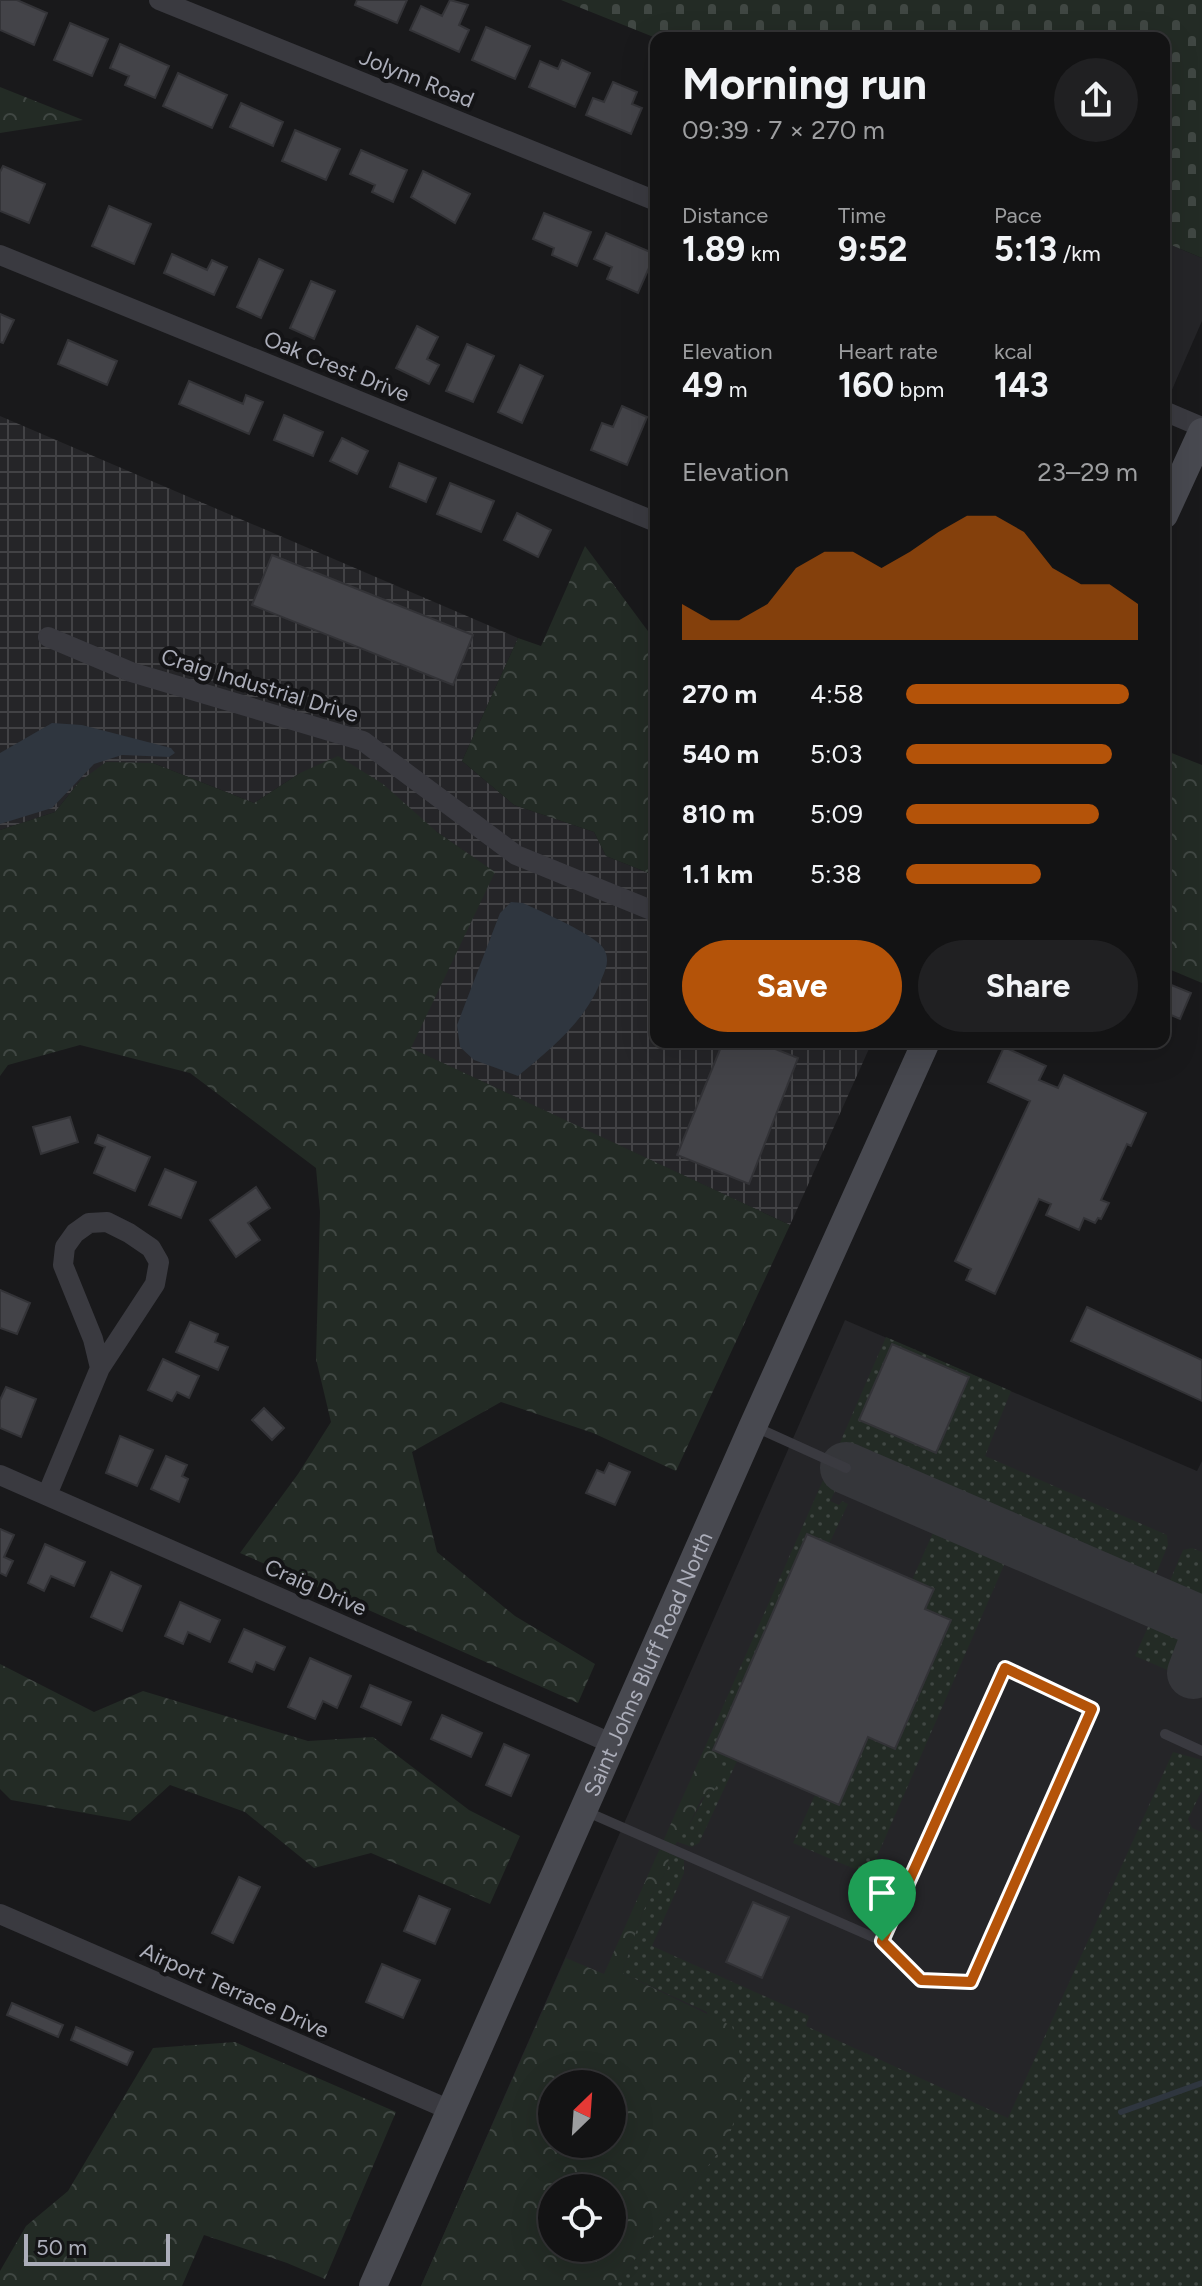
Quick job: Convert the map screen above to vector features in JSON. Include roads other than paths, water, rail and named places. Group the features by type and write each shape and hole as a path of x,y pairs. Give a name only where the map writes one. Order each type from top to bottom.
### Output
{"main road":[{"path":"1170,501 1202,429"},
{"name":"Saint Johns Bluff Road North","path":"373,2286 923,1048"}],"street":[{"name":"Jolynn Road","path":"159,0 650,199"},
{"name":"Oak Crest Drive","path":"0,255 650,520"},
{"path":"1170,414 1202,429"},
{"name":"Craig Industrial Drive","path":"48,637 131,672 363,741 516,855 650,910"},
{"path":"47,1495 100,1368 155,1284 159,1262 151,1248 107,1222 89,1223 75,1233 65,1247 63,1265 93,1339 100,1368"},
{"name":"Craig Drive","path":"0,1475 613,1744"},
{"name":"Airport Terrace Drive","path":"0,1914 450,2110"}],"lane":[{"path":"753,1426 846,1468"},
{"path":"583,1811 882,1941 921,1980 971,1982 1092,1709 1005,1668 882,1941"},
{"path":"1165,1734 1202,1751"}],"waterway":[{"path":"1121,2112 1202,2083"}]}
